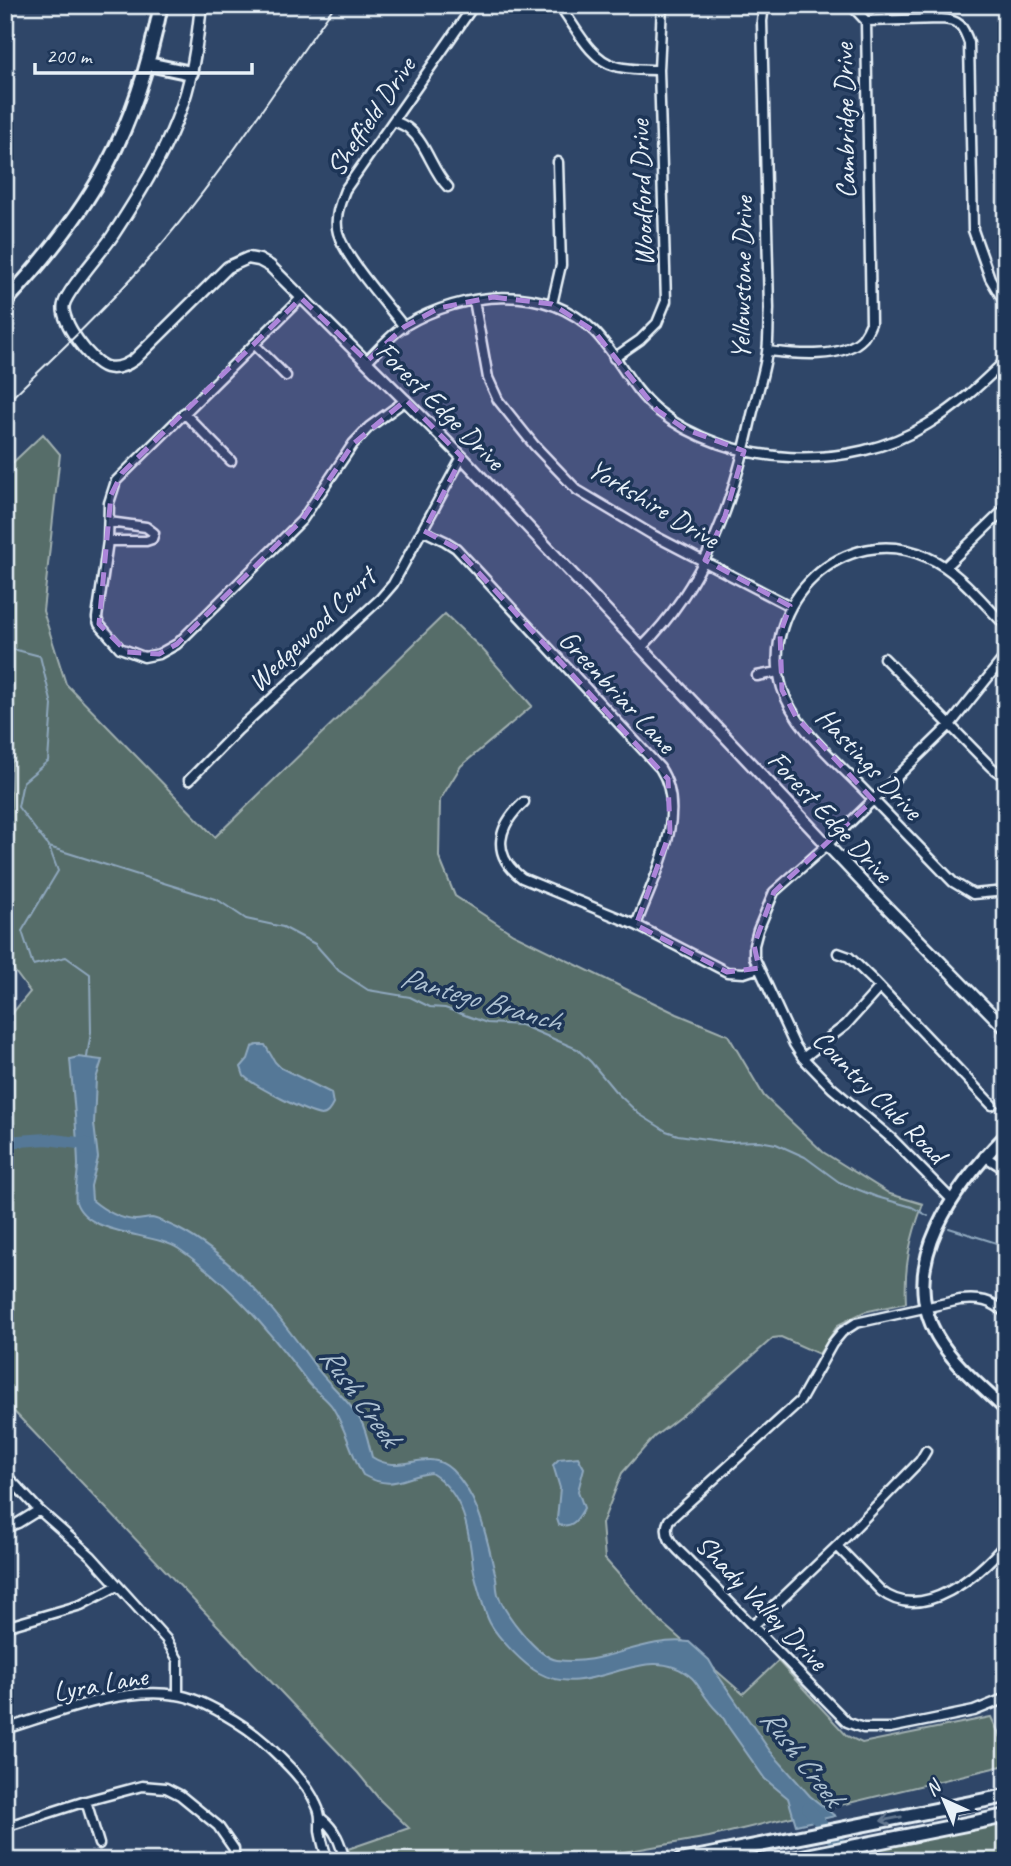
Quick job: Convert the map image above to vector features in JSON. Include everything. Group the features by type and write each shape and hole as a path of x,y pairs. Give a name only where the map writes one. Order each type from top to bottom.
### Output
{"main road":[{"path":"5,302 47,256 96,186 128,124 148,65 161,5"},
{"path":"148,65 191,73"},
{"path":"1006,1135 984,1156 951,1199 924,1262 922,1289 925,1308 938,1339 1006,1410"},
{"path":"680,1861 1006,1796"},
{"path":"782,1861 1006,1816"}],"street":[{"name":"Forest Edge Drive","path":"201,5 197,47 177,119 160,155 103,250 65,301 64,317 98,363 115,368 125,366 135,359 228,267 238,261 248,258 270,266 462,457 827,845 1006,1029"},
{"name":"Sheffield Drive","path":"404,327 349,255 337,230 339,207 345,190 474,5"},
{"path":"559,5 584,41 608,64 628,69 659,70"},
{"name":"Woodford Drive","path":"614,358 640,340 657,323 666,301 659,70 662,5"},
{"name":"Yellowstone Drive","path":"641,648 675,611 705,560 725,516 768,351 762,20 764,5"},
{"path":"851,5 866,21"},
{"name":"Cambridge Drive","path":"768,351 809,355 843,349 863,339 871,323 866,21 941,19 953,20 964,28 969,43 972,230 990,278 1006,305"},
{"path":"394,121 409,129 434,164 439,178 448,187"},
{"path":"552,304 561,265 558,162"},
{"path":"301,298 116,481 109,503 108,541 97,618 106,635 120,648 144,657 159,654 177,644 313,507 353,444 369,427 406,400"},
{"path":"367,361 404,327 439,308 474,300 510,298 552,304 576,316 594,331 639,392 657,410 685,429 744,451 793,459 844,455 904,437 966,398 1006,360"},
{"name":"Yorkshire Drive","path":"474,300 488,378 498,400 534,445 577,489 651,534 790,607"},
{"path":"254,345 286,376"},
{"path":"184,413 231,461"},
{"name":"Wedgewood Court","path":"189,780 238,730 380,599 403,569 462,457"},
{"path":"945,567 1006,508"},
{"path":"108,522 146,527 153,533 152,539 146,541 108,541"},
{"name":"Greenbriar Lane","path":"424,531 456,548 668,779 672,812 670,832 636,925"},
{"name":"Hastings Drive","path":"1006,626 945,567 926,556 908,551 879,549 849,555 812,577 790,607 780,634 778,672 782,690 796,717 953,882 964,890 981,895 1006,891"},
{"name":"Country Club Road","path":"951,1199 892,1139 832,1088 803,1058 754,957 754,945 774,892 827,845 950,725 1006,655"},
{"path":"884,657 991,767 1006,778"},
{"path":"757,676 778,672"},
{"path":"524,802 505,822 501,833 502,852 517,874 636,925 727,972 744,973 759,968"},
{"path":"838,953 849,957 880,987 992,1105"},
{"path":"803,1058 846,1025 880,987"},
{"name":"Country Club Road","path":"984,1156 1006,1170"},
{"name":"Shady Valley Drive","path":"1006,1313 997,1306 976,1298 856,1323 842,1332 832,1344 800,1401 669,1520 666,1531 669,1539 854,1726 875,1730 890,1728 974,1711 1006,1698"},
{"path":"754,1625 837,1546 920,1461 926,1451"},
{"path":"5,1474 39,1510 91,1556 173,1649 178,1660 178,1695"},
{"path":"5,1528 39,1510"},
{"path":"837,1546 881,1591 889,1597 903,1601 934,1597 954,1589 982,1570 1006,1543"},
{"path":"5,1627 81,1605 117,1586"},
{"name":"Lyra Lane","path":"5,1729 110,1699 151,1694 178,1695 219,1711 259,1737 284,1760 309,1792 321,1818 339,1838 345,1861"},
{"path":"5,1827 142,1786 166,1788 180,1795 218,1826 234,1849 234,1861"},
{"path":"86,1801 99,1844"},
{"name":"Lyra Lane","path":"321,1818 320,1831 328,1861"},
{"path":"5,1852 8,1861"}],"highlighted area":[{"path":"493,297 552,304 594,331 657,410 685,429 744,451 725,516 705,560 790,606 780,634 782,690 796,717 873,800 774,892 754,945 759,968 727,972 636,925 670,832 668,779 456,548 424,531 462,457 406,400 353,444 302,520 177,644 159,654 127,652 99,624 111,495 122,473 301,298 367,361 404,327 439,308"}],"green space":[{"path":"43,434 60,454 43,611 66,684 215,837 445,614 484,651 532,706 461,766 440,800 439,857 455,896 513,934 677,1014 728,1035 764,1096 823,1152 890,1194 923,1204 909,1252 906,1303 864,1312 838,1325 819,1354 781,1337 773,1338 707,1396 654,1437 622,1473 602,1524 605,1559 662,1623 743,1694 778,1661 847,1736 862,1743 991,1717 1006,1748 1006,1765 709,1837 573,1861 351,1861 348,1849 409,1828 5,1402 5,1022 30,992 7,961 13,715 5,698 5,470"},
{"path":"1006,1818 1006,1861 826,1861"}],"water":[{"path":"265,1045 281,1068 331,1093 333,1104 328,1112 321,1115 304,1109 244,1076 241,1067 248,1059 252,1047"},
{"path":"78,1057 102,1060 96,1079 94,1124 98,1158 91,1186 92,1200 124,1218 152,1218 177,1228 198,1240 236,1270 269,1306 319,1371 356,1413 365,1430 372,1457 394,1464 433,1460 452,1470 462,1481 481,1518 501,1602 531,1643 549,1657 574,1661 607,1656 655,1643 689,1642 709,1660 770,1751 810,1796 835,1816 796,1825 788,1798 765,1779 694,1680 674,1667 656,1664 637,1666 598,1677 559,1680 539,1673 512,1651 488,1619 474,1572 470,1540 463,1515 451,1492 442,1482 431,1473 391,1483 363,1475 338,1416 330,1404 310,1385 233,1293 198,1263 168,1243 107,1227 83,1213 76,1202 78,1165 70,1059"},
{"path":"578,1457 584,1468 578,1491 584,1508 571,1524 559,1525 557,1519 560,1488 553,1465 559,1459"}],"waterway":[{"path":"5,647 40,656 52,705 48,761 23,782 18,807 49,847 58,871 22,931 33,965 66,957 90,974 91,1032 87,1057"},
{"name":"Pantego Branch","path":"49,847 218,900 246,919 283,927 315,944 339,971 368,990 410,997 430,1007 445,1008 487,1023 521,1025 577,1049 639,1114 666,1131 727,1142 759,1141 776,1144 805,1157 839,1182 912,1207 928,1216"},
{"name":"Rush Creek","path":"5,1142 47,1139 86,1144 87,1150"},
{"name":"Pantego Branch","path":"949,1228 1006,1246"},
{"name":"Rush Creek","path":"808,1808 834,1840 870,1861"}],"railway":[{"path":"5,404 114,297 173,230 221,167 335,5"}]}
